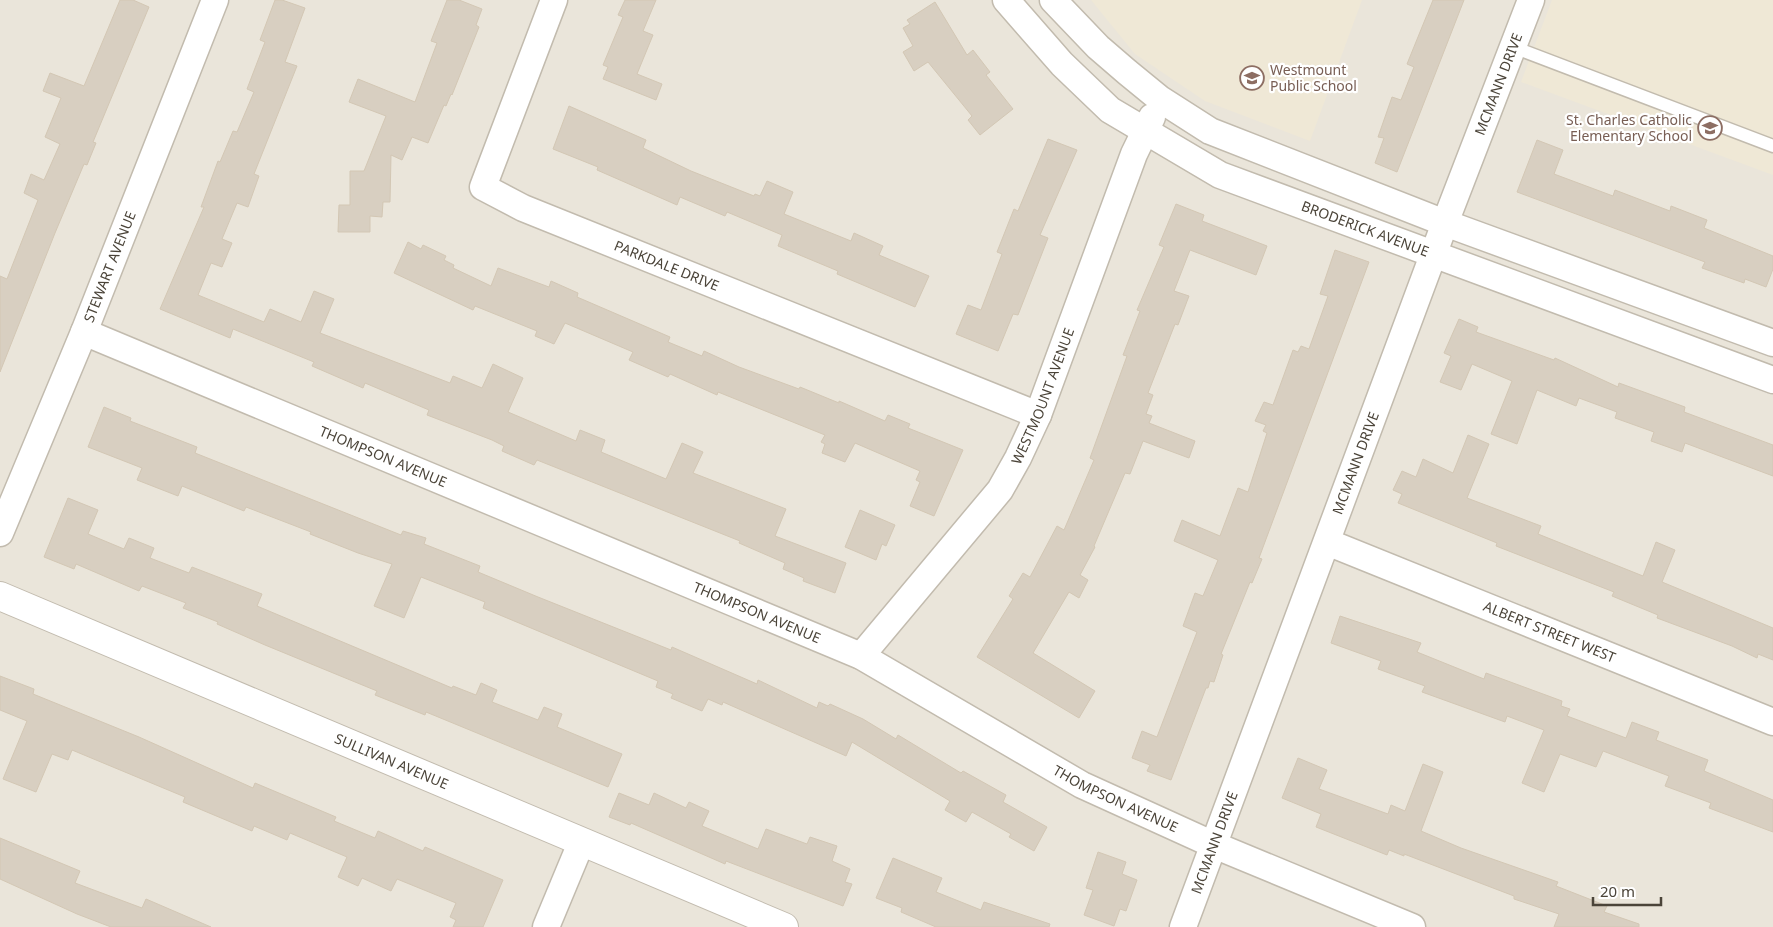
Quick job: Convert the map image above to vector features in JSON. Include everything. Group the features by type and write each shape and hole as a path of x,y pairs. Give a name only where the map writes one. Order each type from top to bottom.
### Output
{"street":[{"name":"STEWART AVENUE","path":"0,533 84,332 215,0"},
{"name":"PARKDALE DRIVE","path":"554,0 483,187 523,208 1038,415"},
{"name":"BRODERICK AVENUE","path":"1006,0 1028,28 1110,110 1145,133 1220,175 1773,380"},
{"path":"1053,0 1098,47 1160,99 1210,131 1445,223 1773,343"},
{"name":"MCMANN DRIVE","path":"1184,927 1445,223 1531,0"},
{"name":"WESTMOUNT AVENUE","path":"861,656 1000,490 1038,415 1134,154 1160,99"},
{"name":"THOMPSON AVENUE","path":"84,332 861,656 1082,785 1214,845 1412,927"},
{"name":"ALBERT STREET WEST","path":"1327,542 1773,722"},
{"name":"SULLIVAN AVENUE","path":"0,596 581,843 784,927"},
{"path":"546,927 581,843"}],"lane":[{"path":"1512,47 1773,146"}],"shaded area":[{"path":"0,0 1773,0 1773,927 0,927"},
{"name":"Westmount Public School","path":"1091,0 1362,0 1310,141 1205,101 1135,54"},
{"name":"St. Charles Catholic Elementary School","path":"1552,0 1773,0 1773,175 1521,82"}],"building":[{"path":"120,0 133,0 149,7 93,142 96,143 87,165 84,164 55,233 0,372 0,276 7,279 38,200 24,193 31,174 44,180 60,144 45,137 61,98 43,91 50,73 84,86"},
{"path":"275,0 282,0 305,8 285,62 297,66 254,174 259,176 248,207 237,203 222,239 232,243 222,267 211,263 198,295 264,322 270,309 301,322 314,291 334,299 320,333 450,383 453,376 482,388 493,364 523,378 508,412 576,441 580,430 605,440 601,452 666,479 682,443 703,452 693,473 786,509 775,536 846,563 835,593 803,581 804,578 783,569 785,563 739,543 740,541 537,460 534,465 502,451 504,446 492,440 427,415 429,410 365,383 363,388 312,366 314,362 233,329 230,338 160,309 204,207 201,207 218,161 220,162 233,131 237,132 254,92 247,89 265,42 260,40"},
{"path":"447,0 459,0 482,9 476,25 479,27 452,95 446,106 444,105 428,143 412,137 402,160 391,155 390,202 383,202 382,217 370,216 370,232 338,232 339,205 350,205 350,171 364,171 386,116 349,102 358,79 415,102 437,43 431,41"},
{"path":"625,0 656,0 643,31 653,35 637,74 662,84 656,100 603,79 608,67 603,65 623,17 618,15"},
{"path":"1433,0 1464,0 1397,172 1375,163 1384,138 1378,137 1392,97 1401,100 1414,67 1407,64"},
{"path":"935,2 967,55 973,50 990,72 986,75 1013,109 980,135 968,120 972,116 928,62 914,71 903,52 913,46 903,28 910,24 907,20"},
{"path":"569,106 646,140 643,148 691,171 754,196 755,194 760,196 767,181 793,192 784,214 851,241 854,233 883,246 879,255 929,276 915,307 837,274 838,271 778,246 782,235 727,212 725,216 680,197 677,205 597,170 598,167 553,149"},
{"path":"1048,139 1077,150 1040,235 1048,238 1018,315 1013,314 998,351 956,334 968,305 981,310 1002,254 997,252 1014,209 1018,211"},
{"path":"1537,140 1563,150 1554,174 1613,196 1615,190 1670,211 1671,206 1707,220 1704,228 1773,256 1773,269 1766,287 1745,279 1744,283 1702,268 1705,262 1517,192"},
{"path":"1176,204 1204,215 1202,221 1267,246 1256,275 1190,250 1174,291 1189,296 1178,325 1175,324 1148,393 1153,395 1146,414 1152,416 1149,423 1195,441 1189,458 1143,441 1130,474 1125,473 1095,547 1080,575 1088,580 1079,598 1069,592 1033,653 1095,691 1079,718 977,657 1013,599 1009,596 1023,573 1030,577 1057,526 1064,530 1094,460 1090,458 1127,356 1123,355 1140,311 1137,310 1164,247 1159,245"},
{"path":"408,242 421,249 423,245 446,256 444,260 454,265 453,268 491,286 498,268 549,287 551,281 578,293 577,297 670,337 668,342 702,356 704,351 739,367 799,389 800,387 839,403 839,401 885,421 888,415 910,424 908,428 963,450 934,516 910,506 920,482 916,480 920,471 855,443 845,462 822,453 825,444 821,442 825,435 718,392 717,395 670,374 668,377 629,360 633,352 565,323 554,344 535,336 537,331 475,306 473,310 394,273"},
{"path":"1335,250 1369,262 1259,558 1262,559 1252,583 1250,582 1221,654 1223,655 1214,682 1210,681 1208,688 1206,688 1171,780 1147,771 1150,765 1132,758 1142,731 1157,737 1197,632 1183,626 1195,593 1203,596 1218,560 1174,541 1182,520 1220,536 1238,488 1248,492 1267,433 1263,431 1266,425 1255,421 1264,402 1273,405 1293,350 1298,352 1301,346 1309,349 1328,296 1320,294"},
{"path":"1459,319 1478,327 1476,332 1554,360 1555,358 1618,387 1619,383 1685,407 1684,412 1773,445 1773,476 1685,443 1682,452 1651,441 1654,432 1615,418 1617,412 1579,398 1576,406 1537,390 1517,444 1491,434 1512,381 1472,364 1461,390 1440,382 1451,356 1444,353"},
{"path":"104,407 131,418 130,421 197,447 195,453 401,535 403,531 426,538 424,544 480,566 478,572 538,597 671,650 672,647 757,684 758,680 817,708 819,702 828,706 830,704 863,719 896,739 898,735 961,773 963,771 1006,795 1003,802 1047,827 1034,851 1009,837 1011,834 972,812 966,822 945,810 950,801 852,742 846,756 723,702 722,705 708,699 702,711 671,698 673,694 656,687 658,681 483,608 485,602 421,577 404,618 374,606 392,564 358,553 310,534 311,532 246,507 244,511 182,486 178,496 137,480 142,468 88,447"},
{"path":"1468,435 1489,444 1467,498 1541,526 1538,534 1643,576 1656,542 1675,550 1662,582 1773,628 1773,660 1758,654 1757,658 1732,646 1657,618 1658,615 1612,596 1614,592 1496,546 1497,543 1398,503 1402,494 1393,490 1402,471 1416,477 1423,459 1453,473"},
{"path":"68,498 98,510 88,534 124,549 129,538 154,548 150,558 189,573 192,567 262,594 257,606 452,688 453,686 476,695 481,683 497,690 492,702 538,720 544,707 562,714 557,727 622,754 608,787 426,712 425,715 375,695 377,691 265,645 217,624 218,622 183,608 186,603 142,586 139,591 76,564 74,569 44,557"},
{"path":"860,510 895,525 886,546 882,544 876,560 845,547"},
{"path":"1340,616 1421,643 1417,652 1484,679 1486,673 1562,701 1561,706 1570,709 1567,716 1626,738 1632,722 1659,732 1656,740 1708,760 1704,771 1773,800 1773,832 1709,808 1711,803 1665,786 1669,776 1603,751 1596,767 1560,754 1544,792 1522,783 1544,730 1507,716 1505,722 1422,692 1425,686 1378,669 1381,661 1331,643"},
{"path":"0,676 34,689 33,694 139,737 253,788 255,783 336,817 334,821 375,838 378,831 423,851 425,847 503,880 483,927 453,927 456,920 450,917 456,903 397,879 391,891 362,878 358,886 338,877 347,857 290,833 287,840 254,826 252,831 183,802 185,797 72,750 68,760 52,754 36,792 3,779 27,721 0,710"},
{"path":"1298,758 1327,770 1319,789 1388,814 1391,805 1405,811 1423,764 1443,772 1421,831 1461,848 1558,882 1556,886 1607,906 1604,912 1639,924 1639,927 1554,927 1559,914 1514,899 1514,896 1404,854 1404,856 1389,850 1387,855 1316,827 1321,814 1282,798"},
{"path":"619,793 649,805 654,793 686,808 689,802 709,811 702,826 758,849 766,829 807,844 810,837 837,846 832,861 850,869 845,882 852,884 843,906 726,861 725,864 631,823 630,825 609,817"},
{"path":"0,838 80,871 75,883 142,908 146,899 211,927 111,927 77,914 0,879"},
{"path":"1098,852 1126,862 1122,874 1137,880 1126,911 1120,909 1114,926 1084,915 1093,890 1086,888"},
{"path":"893,858 942,878 936,892 981,910 984,902 1050,924 1049,927 936,927 901,912 902,908 876,898"}],"place":[{"name":"Westmount Public School","path":"1252,78"},
{"name":"St. Charles Catholic Elementary School","path":"1710,128"}]}
